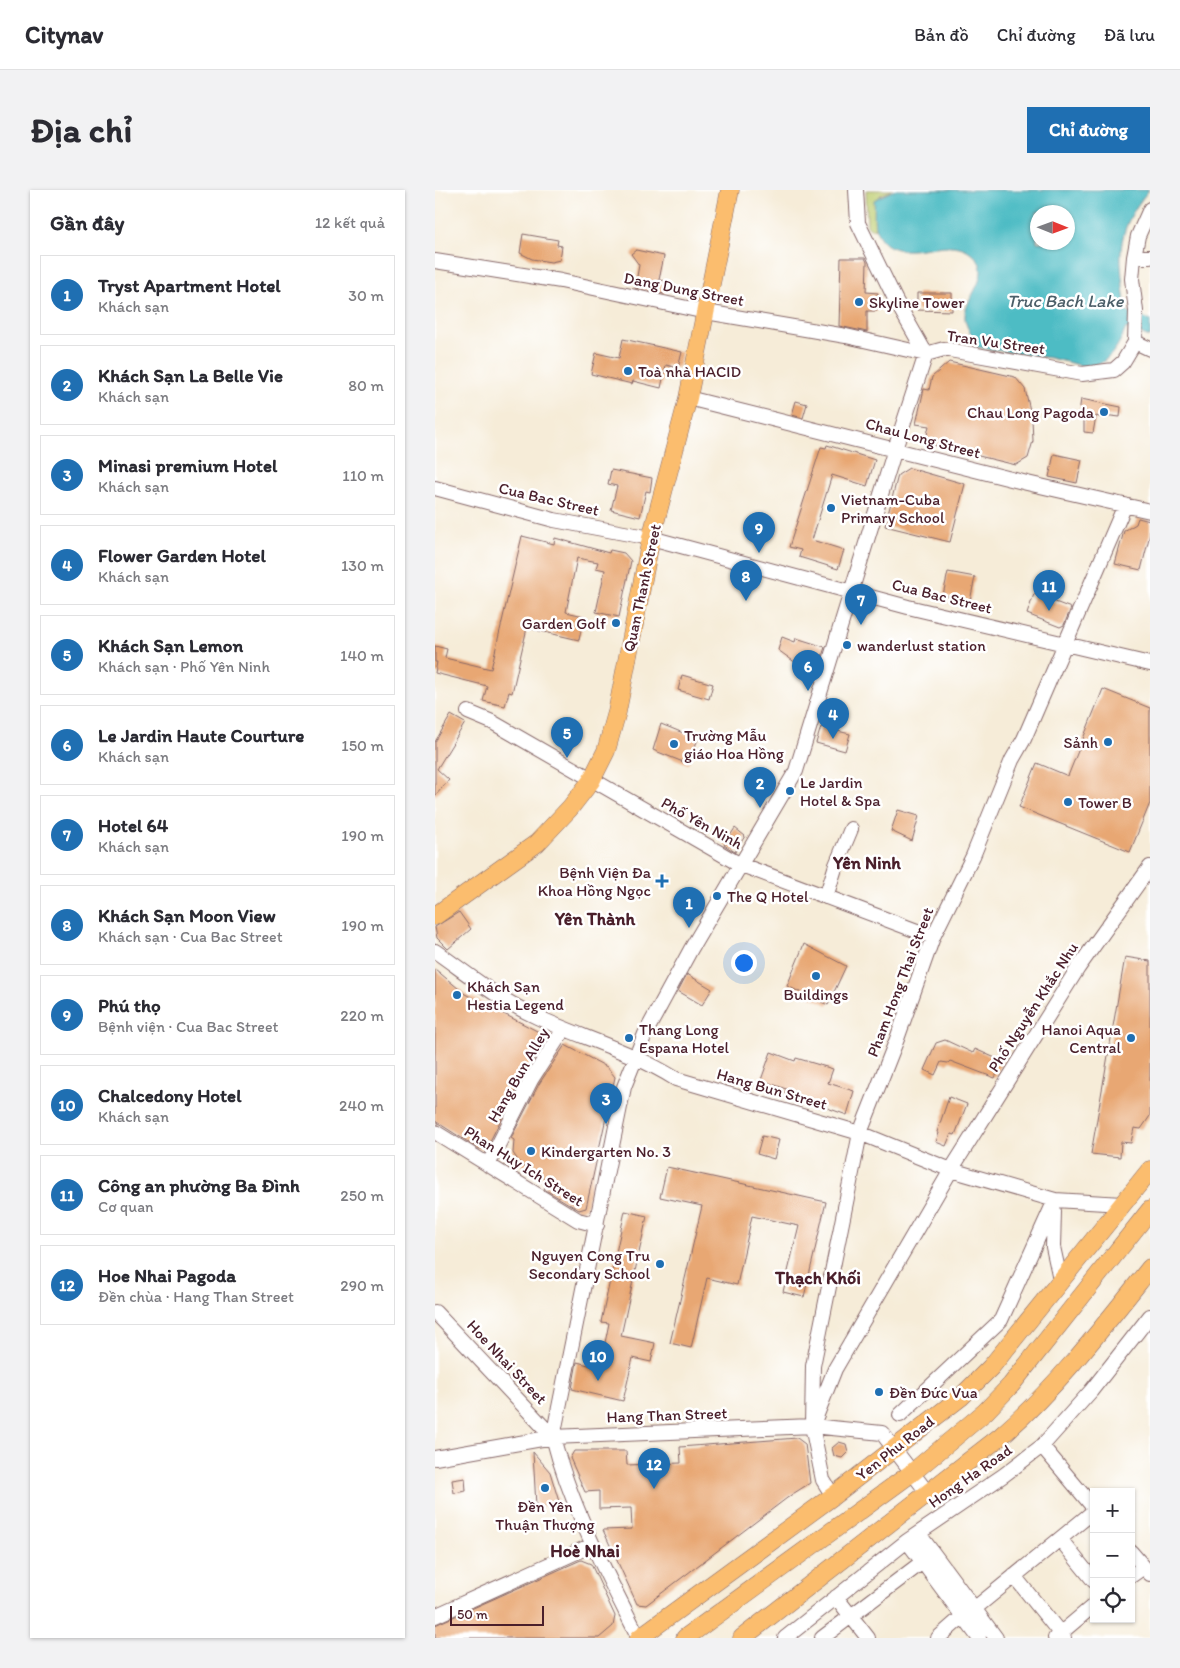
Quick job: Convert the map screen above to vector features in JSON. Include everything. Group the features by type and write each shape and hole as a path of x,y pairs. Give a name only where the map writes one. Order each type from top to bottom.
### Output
{"main road":[{"name":"Quan Thanh Street","path":"435,916 537,843 570,808 591,781 606,751 617,712 651,538 688,398 730,190"},
{"name":"Yen Phu Road","path":"639,1638 833,1496 895,1449 977,1382 1150,1170"},
{"name":"Yen Phu Road","path":"685,1638 913,1472 985,1412 1011,1385 1150,1210"},
{"path":"742,1638 1001,1436 1036,1405 1067,1372 1150,1268"}],"street":[{"name":"Tran Vu Street","path":"856,190 858,223 896,301 926,354 944,349 1082,374 1114,370 1123,362 1135,342"},
{"path":"1150,209 1138,236 1132,279 1136,311 1135,342 1150,348"},
{"path":"1134,257 1150,257"},
{"name":"Dang Dung Street","path":"435,261 561,282 706,312 845,336 926,354"},
{"path":"639,1638 592,1546 558,1457 553,1437 624,1087 635,1057 691,949 739,864 796,771 926,354"},
{"name":"Chau Long Street","path":"688,398 1027,483 1150,511"},
{"name":"Cua Bac Street","path":"435,488 554,520 651,538 851,592 1150,664"},
{"name":"Pham Hong Thai Street","path":"833,1496 823,1478 813,1426 813,1366 860,1133 897,1039 933,937 973,856 1012,760 1024,739 1059,662 1065,642 1125,506"},
{"name":"Phố Yên Ninh","path":"468,712 493,722 591,781 739,864 933,937"},
{"path":"826,897 836,865 851,830"},
{"name":"Phố Nguyễn Khắc Nhu","path":"813,1426 835,1370 951,1170 1078,968 1150,867"},
{"name":"Hang Bun Street","path":"435,951 487,990 535,1017 652,1064 676,1079 860,1133 951,1170 1055,1200 1122,1204"},
{"name":"Hang Bun Alley","path":"488,1165 531,1080 564,1029"},
{"name":"Phan Huy Ich Street","path":"435,1132 578,1220 597,1226"},
{"path":"1055,1200 1053,1247 1061,1279"},
{"path":"899,1415 1001,1320 1055,1200"},
{"name":"Hoe Nhai Street","path":"435,1312 553,1437"},
{"name":"Hong Ha Road","path":"791,1636 836,1597 913,1538 1042,1446 1091,1391 1150,1316"},
{"path":"813,1366 818,1372 835,1370"},
{"name":"Hang Than Street","path":"435,1458 553,1437 813,1426 882,1433 927,1492"},
{"path":"1042,1446 1090,1505"},
{"path":"938,1638 1090,1513"},
{"path":"913,1538 969,1613 996,1638"},
{"path":"1060,1539 1092,1578"},
{"path":"435,1616 592,1546"},
{"path":"1135,1557 1147,1571 1135,1575"},
{"path":"822,1638 928,1558"},
{"path":"1015,1576 1060,1637 1090,1609"},
{"path":"836,1597 868,1638"},
{"path":"969,1613 979,1638"}],"green space":[{"path":"866,190 894,190 880,195 875,228 870,229 867,226"}],"water":[{"name":"Truc Bach Lake","path":"894,190 1149,190 1129,220 1121,247 1121,261 1126,311 1150,320 1150,337 1126,328 1109,357 1091,368 1050,358 976,347 977,343 967,326 965,315 981,275 981,267 978,260 970,252 959,247 947,246 907,250 895,248 884,242 876,230 874,200"}],"building":[{"path":"523,234 558,240 557,245 562,246 560,260 551,262 532,259 520,253"},
{"path":"636,250 664,256 659,280 666,281 664,294 635,288 639,265 631,254"},
{"name":"Skyline Tower","path":"841,258 865,258 867,262 866,292 878,293 877,311 867,311 867,332 839,326"},
{"path":"917,293 952,293 952,311 917,310"},
{"path":"623,339 682,352 678,368 666,365 661,388 633,381 632,384 591,374 596,353 619,358"},
{"path":"949,362 1015,377 1025,389 1032,419 1033,441 1028,458 1016,465 925,443 929,426 916,424 924,389 929,390 932,377"},
{"path":"1081,399 1121,407 1120,417 1103,415 1103,418 1096,416 1093,433 1084,432 1084,414 1079,413"},
{"path":"796,401 807,404 803,418 792,415"},
{"path":"827,445 875,460 867,486 832,475 812,540 844,550 838,569 799,557 801,550 789,547 821,447 826,448"},
{"path":"1054,454 1082,460 1077,483 1049,477"},
{"path":"909,468 965,484 950,542 885,526 898,475"},
{"path":"611,470 652,478 650,492 646,491 640,517 611,510 617,486 608,484"},
{"path":"1138,518 1150,521 1150,534 1141,570 1115,564 1124,531 1136,524"},
{"path":"522,536 554,544 555,538 609,553 610,550 624,553 631,561 619,617 596,612 605,570 596,568 598,562 577,558 566,612 584,616 579,640 527,628 512,693 509,692 505,706 483,701 487,686 435,673 437,662 435,662 435,646 447,649 445,658 491,669"},
{"path":"948,572 975,577 970,601 943,595"},
{"path":"1034,594 1071,608 1064,625 1060,627 1027,614"},
{"path":"782,637 795,642 796,638 825,647 819,666 804,660 803,662 797,660 796,663 778,650"},
{"path":"682,675 713,684 709,699 678,690"},
{"path":"1103,689 1150,708 1150,803 1130,852 1019,807 1037,763 1068,776"},
{"path":"451,715 465,723 437,769 449,780 435,796 435,742"},
{"path":"661,724 698,739 688,764 653,750"},
{"path":"821,727 850,734 845,751 816,743"},
{"path":"898,810 919,816 912,841 891,831"},
{"path":"735,828 745,836 735,852 724,845"},
{"path":"459,912 471,929 448,949 437,938 435,927"},
{"name":"Buildings","path":"804,944 846,966 828,1005 787,986"},
{"name":"Hanoi Aqua Central","path":"1125,957 1150,961 1150,1116 1141,1129 1134,1128 1131,1143 1121,1142 1120,1157 1091,1154"},
{"path":"435,969 465,994 539,1032 543,1045 523,1076 487,1147 479,1149 435,1121"},
{"path":"687,974 712,989 702,1005 678,991"},
{"path":"945,1040 973,1053 975,1049 1002,1061 995,1078 950,1061 948,1063 941,1062 935,1075 924,1070 936,1043"},
{"path":"565,1045 607,1067 615,1077 586,1208 579,1210 544,1189 549,1181 521,1165 513,1153 514,1140 511,1138 539,1084"},
{"path":"771,1052 795,1061 796,1058 833,1069 828,1083 854,1091 847,1115 785,1093 786,1089 761,1080"},
{"path":"949,1097 967,1104 955,1135 951,1134 946,1146 936,1142 939,1133 937,1132"},
{"path":"762,1136 779,1140 774,1159 757,1154"},
{"path":"667,1167 826,1202 804,1297 783,1292 799,1226 752,1216 737,1285 707,1278 691,1348 670,1343 702,1206 660,1197"},
{"path":"625,1211 647,1216 621,1336 655,1343 651,1362 633,1358 623,1401 572,1389 577,1362 600,1368 609,1323 601,1322"},
{"path":"797,1438 805,1444 810,1483 791,1495 646,1605 637,1604 603,1530 632,1529 631,1508 599,1509 599,1491 585,1492 570,1458 574,1451 626,1451 627,1465 681,1463 680,1447"},
{"path":"839,1442 846,1444 848,1452 842,1458 834,1456 832,1448"},
{"name":"Đền Yên Thuận Thượng","path":"533,1452 550,1472 560,1505 536,1506"},
{"path":"465,1478 466,1491 454,1493 452,1480"},
{"path":"581,1560 591,1564 615,1616 613,1626 599,1638 435,1638 435,1625"}],"place":[{"name":"Skyline Tower","path":"859,302"},
{"name":"Toà nhà HACID","path":"628,371"},
{"name":"Chau Long Pagoda","path":"1104,412"},
{"name":"Vietnam-Cuba Primary School","path":"831,508"},
{"name":"Phú thọ","path":"759,553"},
{"name":"Khách Sạn Moon View","path":"746,601"},
{"name":"Công an phường Ba Đình","path":"1049,611"},
{"name":"Garden Golf","path":"616,623"},
{"name":"Hotel 64","path":"861,625"},
{"name":"wanderlust station","path":"847,645"},
{"name":"Le Jardin Haute Courture","path":"808,691"},
{"name":"Flower Garden Hotel","path":"833,739"},
{"name":"Sảnh","path":"1108,742"},
{"name":"Trường Mẫu giáo Hoa Hồng","path":"674,744"},
{"name":"Khách Sạn Lemon","path":"567,758"},
{"name":"Le Jardin Hotel & Spa","path":"790,791"},
{"name":"Tower B","path":"1068,802"},
{"name":"Khách Sạn La Belle Vie","path":"760,808"},
{"name":"Bệnh Viện Đa Khoa Hồng Ngọc","path":"662,881"},
{"name":"The Q Hotel","path":"717,896"},
{"name":"Tryst Apartment Hotel","path":"689,928"},
{"name":"Buildings","path":"816,976"},
{"name":"Khách Sạn Hestia Legend","path":"457,995"},
{"name":"Thang Long Espana Hotel","path":"629,1038"},
{"name":"Hanoi Aqua Central","path":"1131,1038"},
{"name":"Minasi premium Hotel","path":"606,1124"},
{"name":"Kindergarten No. 3","path":"531,1151"},
{"name":"Nguyen Cong Tru Secondary School","path":"660,1264"},
{"name":"Chalcedony Hotel","path":"598,1381"},
{"name":"Đền Đức Vua","path":"879,1392"},
{"name":"Đền Yên Thuận Thượng","path":"545,1488"},
{"name":"Hoe Nhai Pagoda","path":"654,1489"}],"district":[{"name":"Yên Ninh","path":"867,863"},
{"name":"Yên Thành","path":"595,919"},
{"name":"Thạch Khối","path":"818,1278"},
{"name":"Hoè Nhai","path":"585,1551"}]}
